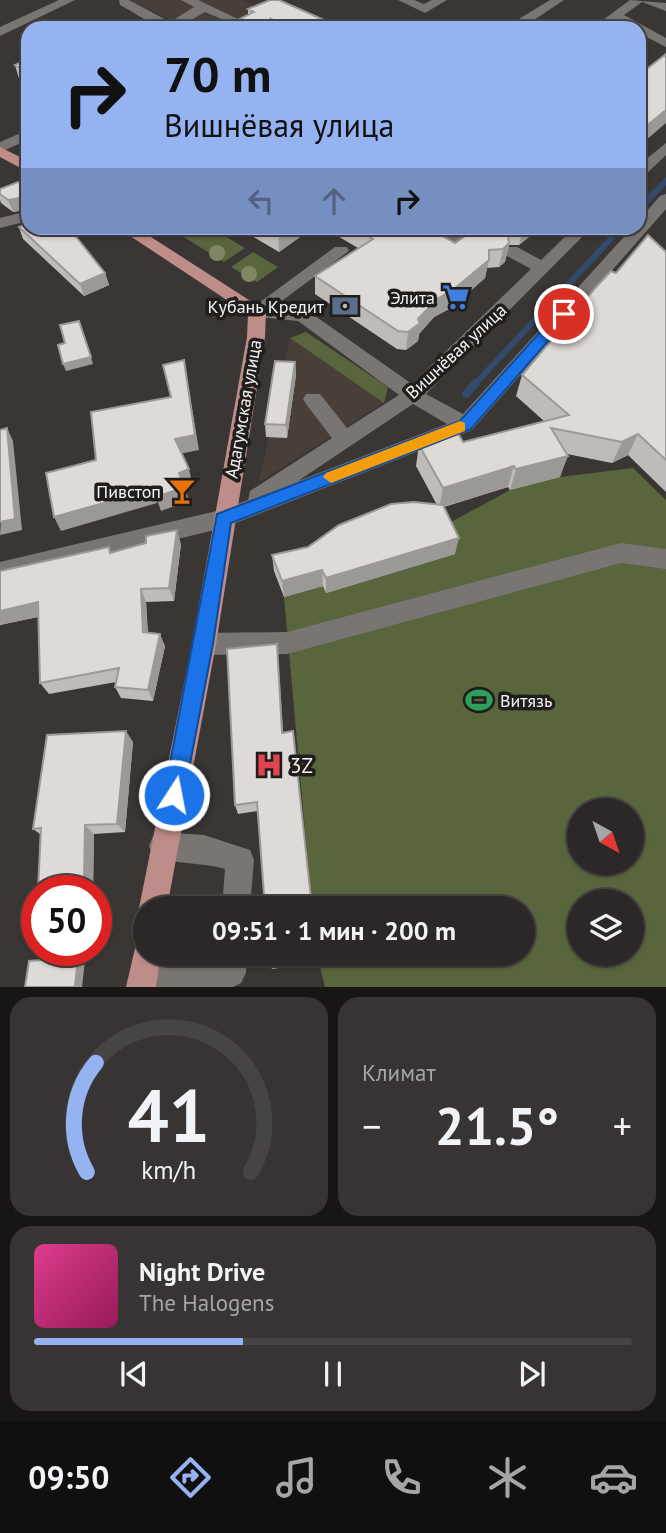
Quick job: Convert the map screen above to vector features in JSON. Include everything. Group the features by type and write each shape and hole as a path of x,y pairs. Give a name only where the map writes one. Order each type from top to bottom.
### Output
{"main road":[{"path":"0,149 21,162"},
{"path":"137,235 257,311"},
{"name":"Адагумская улица","path":"155,896 204,644 223,519 256,338 257,311"}],"street":[{"path":"24,21 69,0"},
{"path":"187,0 234,20 232,21"},
{"path":"404,0 425,9 441,0"},
{"path":"524,21 558,0"},
{"path":"608,21 638,0"},
{"path":"647,0 666,7"},
{"path":"124,2 158,21"},
{"path":"182,21 204,7"},
{"path":"616,16 625,21"},
{"path":"0,32 21,22"},
{"path":"646,32 666,43"},
{"path":"0,149 21,138"},
{"path":"646,164 657,149"},
{"path":"646,221 666,199"},
{"path":"0,223 21,218"},
{"path":"443,235 492,241"},
{"name":"Вишнёвая улица","path":"223,519 413,395 576,235"},
{"path":"0,572 223,519 465,425 634,235"},
{"path":"631,238 645,254"},
{"path":"257,311 341,251"},
{"path":"512,251 543,268"},
{"path":"257,311 302,315 413,395 465,425"},
{"path":"313,399 344,439"},
{"path":"204,644 287,643 621,553 666,559"},
{"path":"163,846 204,849 240,860 237,896"},
{"path":"143,974 232,971"}],"shaded area":[{"path":"128,0 241,0 274,13 260,21 174,21"},
{"path":"290,338 384,403 259,482"}],"green space":[{"path":"181,235 223,235 245,248 224,262"},
{"path":"253,252 278,267 257,282 231,267"},
{"path":"306,332 388,387 384,403 290,338"},
{"name":"Витязь","path":"633,468 666,500 666,987 325,987 320,966 535,966 535,896 311,896 284,597 274,571 442,527 510,490 560,477"}],"building":[{"path":"270,0 279,0 326,21 236,21 254,12 248,9"},
{"path":"666,54 666,110 646,126 646,70"},
{"path":"18,182 21,184 21,198 8,200 0,194 0,189"},
{"path":"28,235 75,235 105,273 80,284"},
{"path":"366,235 441,235 455,243 466,235 508,235 509,243 503,249 489,250 489,260 454,289 437,299 418,319 420,323 408,332 398,331 315,276 373,239"},
{"path":"648,235 666,252 666,460 638,434 622,442 551,428 568,456 516,469 514,466 443,488 419,445 458,433 463,442 569,415 522,375 596,287 611,271 616,273"},
{"path":"79,321 91,357 63,364 58,345 65,343 60,325"},
{"path":"184,360 195,435 175,439 189,469 179,473 185,487 156,497 153,489 54,517 46,473 96,460 91,412 171,397 163,365"},
{"path":"275,361 295,362 286,425 265,424"},
{"path":"7,428 15,519 0,522 0,430"},
{"path":"414,502 443,505 459,538 326,578 322,570 282,581 272,555 308,547 339,525 391,504"},
{"path":"177,530 169,588 141,589 143,632 160,634 148,690 115,687 119,668 40,683 38,602 0,611 0,571 109,547 110,553 146,543 146,536"},
{"path":"277,644 282,733 293,731 311,896 264,896 257,802 235,805 227,649"},
{"path":"126,731 117,824 85,825 84,875 39,875 41,828 33,829 47,735"},
{"path":"28,966 77,966 75,987 25,987"}],"waterway":[{"path":"646,202 666,181"},
{"path":"474,385 614,235"},
{"path":"466,394 476,383"}],"slow traffic":[{"path":"331,477 460,427"}],"place":[{"name":"Элита","path":"456,297"},
{"name":"Кубань Кредит","path":"345,306"},
{"name":"Пивстоп","path":"182,491"},
{"name":"Витязь","path":"479,700"},
{"name":"3Z","path":"269,765"}],"route":[{"path":"174,795 204,644 223,519 465,425 564,314"}]}
